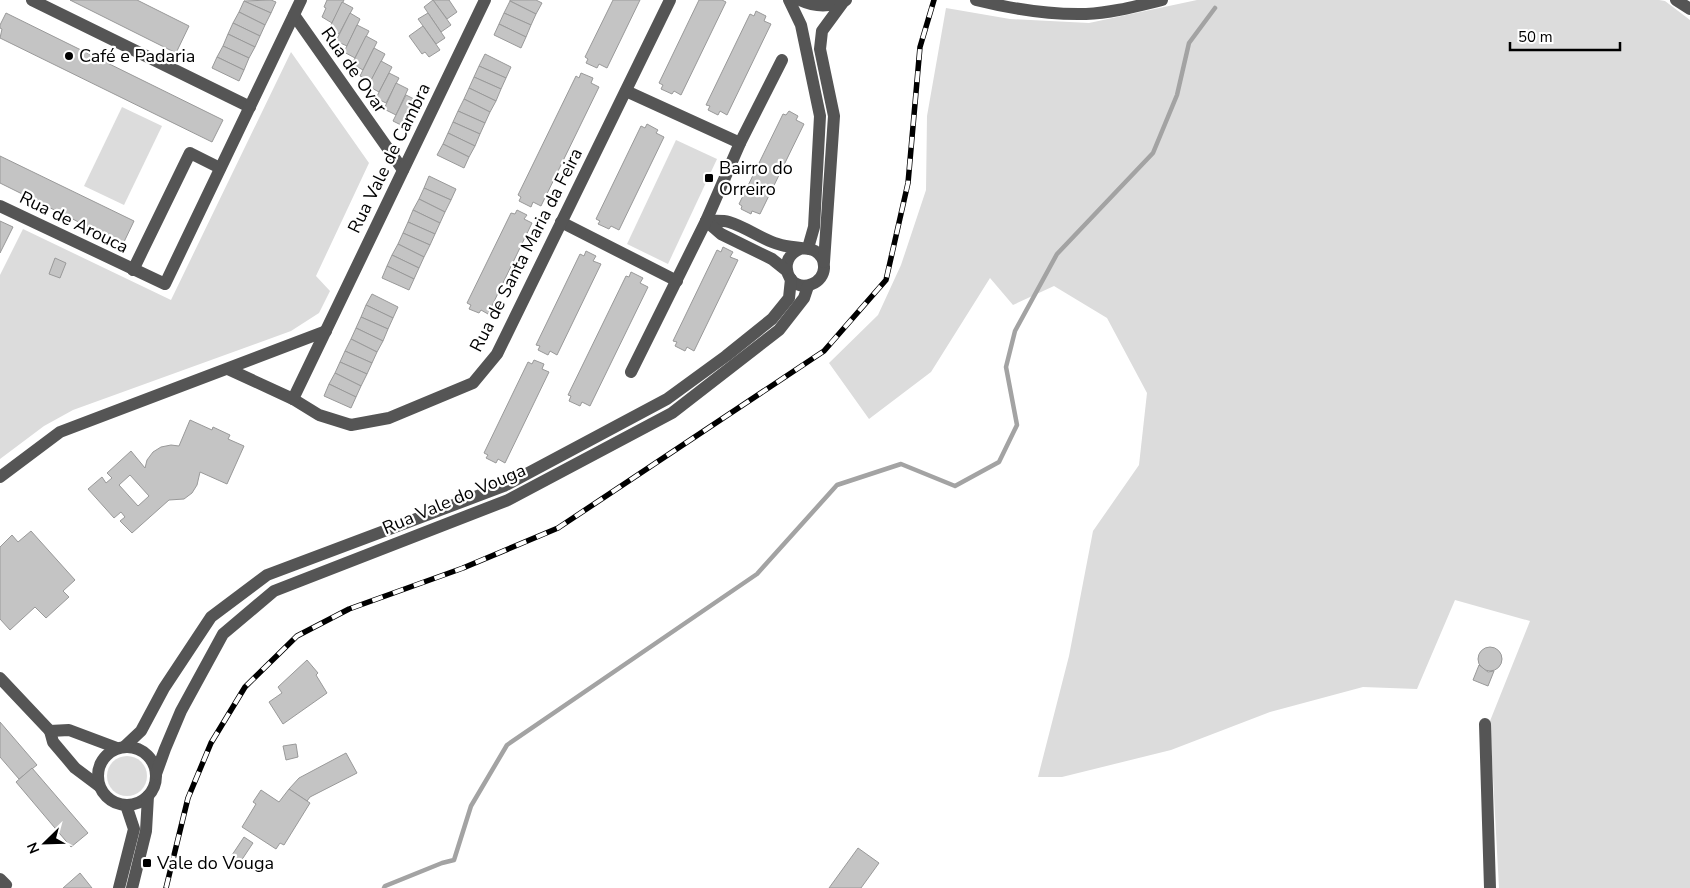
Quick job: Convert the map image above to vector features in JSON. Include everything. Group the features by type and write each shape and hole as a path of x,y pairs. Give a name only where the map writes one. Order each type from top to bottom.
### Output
{"street":[{"path":"32,0 250,108"},
{"path":"133,270 190,153 220,168 301,0"},
{"name":"Rua Vale de Cambra","path":"293,399 485,0"},
{"name":"Rua de Santa Maria da Feira","path":"228,369 293,399 319,415 351,425 389,418 473,383 497,354 670,0"},
{"name":"Rua Vale do Vouga","path":"100,786 98,776 103,759 109,753 121,748 141,731 164,688 211,616 267,575 504,486 667,399 726,356 772,319 789,298 789,257 804,248 814,227 820,116 801,25 789,0"},
{"name":"Rua Vale do Vouga","path":"800,0 817,6 845,1"},
{"path":"976,0 997,6 1041,12 1087,14 1162,0"},
{"path":"1676,0 1690,9"},
{"name":"Rua Vale do Vouga","path":"132,888 146,831 148,796 156,782 156,774 164,749 181,712 223,634 274,591 508,500 672,413 779,330 804,298 808,286 819,280 824,268 834,116 820,49 822,32 845,1"},
{"name":"Rua de Ovar","path":"294,15 403,170"},
{"path":"631,372 677,281 740,143 782,60"},
{"path":"626,91 740,143"},
{"name":"Rua de Arouca","path":"0,206 165,284 220,168"},
{"path":"706,221 727,221 778,244 817,252 824,262"},
{"path":"706,221 721,234 772,259 799,285 808,286"},
{"path":"561,222 677,281"},
{"path":"0,477 60,432 326,331"},
{"path":"0,678 50,731 53,742 75,768 100,786 110,800 126,805 142,802 148,796"},
{"path":"1484,724 1490,888"},
{"path":"50,731 69,730 121,748 132,747 145,753 151,759 156,774"},
{"path":"119,888 134,829 126,805"},
{"path":"0,879 6,885 4,888"}],"shaded area":[{"path":"1197,0 1659,0 1665,1 1690,20 1690,888 1499,888 1490,721 1530,621 1455,600 1417,689 1363,687 1270,712 1171,750 1062,777 1038,777 1069,656 1093,531 1139,465 1147,393 1107,318 1054,286 1013,305 990,278 931,372 869,419 829,363 878,315 901,265 926,190 927,116 946,8 1010,19 1089,23"},
{"path":"291,52 369,163 316,276 330,291 319,313 291,331 73,410 44,426 0,459 0,275 23,229 171,300"},
{"path":"122,107 162,126 124,205 84,186"},
{"path":"676,140 717,159 668,264 627,244"},
{"path":"127,756 138,759 144,765 147,776 144,787 138,793 127,796 116,793 110,787 107,776 110,765 116,759"}],"building":[{"path":"70,0 137,0 189,26 176,53"},
{"path":"271,0 276,2 271,13 244,1"},
{"path":"327,0 344,0 332,23 322,17"},
{"path":"433,0 449,0 457,12 447,19"},
{"path":"433,0 451,25 441,32 424,7"},
{"path":"510,0 536,0 542,3 536,14"},
{"path":"613,0 640,0 607,68 599,64 597,68 586,63 588,59 585,57"},
{"path":"699,0 722,0 726,2 681,95 674,91 672,94 661,89 663,85 659,83"},
{"path":"244,1 271,13 265,25 239,12"},
{"path":"510,1 536,14 531,25 504,13"},
{"path":"342,2 353,8 339,34 329,29"},
{"path":"756,11 766,16 764,21 771,24 727,115 720,111 718,115 708,110 710,106 706,105 750,14 754,16"},
{"path":"239,12 265,25 260,36 233,23"},
{"path":"6,13 223,120 212,142 0,38 2,29 0,25"},
{"path":"350,13 360,19 347,46 336,41"},
{"path":"428,13 445,38 436,44 418,19"},
{"path":"504,13 531,25 526,37 499,24"},
{"path":"233,23 260,36 255,47 228,34"},
{"path":"499,24 526,37 521,48 494,35"},
{"path":"357,25 369,31 355,58 344,52"},
{"path":"423,26 440,50 429,57 425,52 422,54 409,36"},
{"path":"228,34 255,47 249,58 223,46"},
{"path":"366,36 377,42 363,70 352,64"},
{"path":"223,46 249,58 244,70 217,57"},
{"path":"374,48 385,54 371,81 360,76"},
{"path":"485,54 511,67 506,78 479,66"},
{"path":"217,57 244,70 239,81 212,68"},
{"path":"381,61 392,67 379,92 368,86"},
{"path":"479,66 506,78 501,89 474,77"},
{"path":"389,73 399,78 386,103 376,98"},
{"path":"581,73 593,78 591,83 599,87 541,206 533,202 531,207 519,201 521,197 518,195 576,76 579,78"},
{"path":"474,77 501,89 496,101 469,88"},
{"path":"396,83 408,89 396,115 384,109"},
{"path":"469,88 496,101 490,112 464,99"},
{"path":"406,95 418,101 405,127 393,121"},
{"path":"464,99 490,112 485,123 458,111"},
{"path":"458,111 485,123 480,134 453,122"},
{"path":"789,111 798,116 796,120 804,124 760,214 752,211 751,214 741,209 742,206 739,204 783,114 786,115"},
{"path":"453,122 480,134 475,146 448,133"},
{"path":"647,124 658,130 656,133 664,137 619,230 611,226 609,229 598,224 600,221 596,219 641,126 645,128"},
{"path":"448,133 475,146 469,157 443,144"},
{"path":"443,144 469,157 464,168 437,155"},
{"path":"0,156 134,221 123,244 0,183"},
{"path":"429,176 456,189 451,200 424,188"},
{"path":"424,188 451,200 445,212 419,199"},
{"path":"419,199 445,212 440,223 413,210"},
{"path":"413,210 440,223 435,234 408,222"},
{"path":"517,210 527,215 524,219 532,223 488,314 481,310 479,313 469,309 471,305 467,303 511,213 515,214"},
{"path":"0,221 13,227 0,253"},
{"path":"408,222 435,234 430,245 403,233"},
{"path":"403,233 430,245 424,257 398,244"},
{"path":"398,244 424,257 419,268 392,255"},
{"path":"723,247 733,252 730,257 738,260 694,351 687,347 685,351 675,346 677,342 673,341 717,250 721,252"},
{"path":"586,251 596,256 593,261 601,264 557,355 550,351 548,355 538,350 540,346 536,345 580,254 584,256"},
{"path":"392,255 419,268 414,279 387,266"},
{"path":"55,258 66,263 60,278 49,274"},
{"path":"387,266 414,279 409,290 382,278"},
{"path":"631,272 643,278 640,283 648,287 590,406 582,402 580,406 569,401 571,396 568,395 626,276 629,277"},
{"path":"372,294 398,307 393,318 366,305"},
{"path":"366,305 393,318 388,329 361,317"},
{"path":"361,317 388,329 383,341 356,328"},
{"path":"356,328 383,341 377,352 351,339"},
{"path":"351,339 377,352 372,363 345,351"},
{"path":"345,351 372,363 367,374 340,362"},
{"path":"534,360 544,364 542,369 549,372 505,463 498,459 496,463 486,458 488,455 484,453 528,362 532,364"},
{"path":"340,362 367,374 361,386 335,373"},
{"path":"335,373 361,386 356,397 329,384"},
{"path":"329,384 356,397 351,408 324,396"},
{"path":"190,420 212,430 213,427 230,435 228,439 244,446 227,484 200,472 197,485 192,493 184,499 169,500 132,533 120,521 125,517 121,512 114,518 88,489 102,477 106,483 112,478 107,473 131,451 145,468 147,460 153,452 161,447 179,446","holes":["130,475 149,496 138,506 119,485"]},
{"path":"31,531 75,580 63,591 69,597 46,618 35,607 10,630 0,619 0,547 12,535 18,542"},
{"path":"1490,647 1499,650 1502,659 1499,668 1490,671 1481,668 1478,659 1481,650"},
{"path":"307,660 318,673 316,675 327,693 283,724 269,702 282,693 278,687"},
{"path":"1479,665 1488,672 1494,671 1488,686 1473,680"},
{"path":"0,722 37,765 19,779 0,757"},
{"path":"296,744 298,757 286,760 283,746"},
{"path":"346,753 357,773 310,797 307,801 289,789 299,778"},
{"path":"32,768 88,833 71,847 16,782"},
{"path":"289,789 310,803 284,845 280,843 276,849 242,827 256,804 253,802 261,790 279,802"},
{"path":"244,837 253,843 241,861 232,855"},
{"path":"858,848 879,863 861,888 829,888"},
{"path":"80,873 92,888 63,888"}],"waterway":[{"path":"384,888 442,863 454,860 471,806 507,745 757,574 837,485 901,464 955,486 999,462 1017,425 1006,367 1015,331 1057,254 1153,153 1177,95 1189,43 1215,8"}],"railway":[{"path":"166,888 188,798 211,743 245,687 297,636 349,609 463,568 558,528 824,351 886,280 908,183 920,47 934,0"}],"place":[{"name":"Café e Padaria","path":"69,56"},
{"name":"Bairro do Orreiro","path":"709,178"},
{"name":"Vale do Vouga","path":"147,863"}]}
